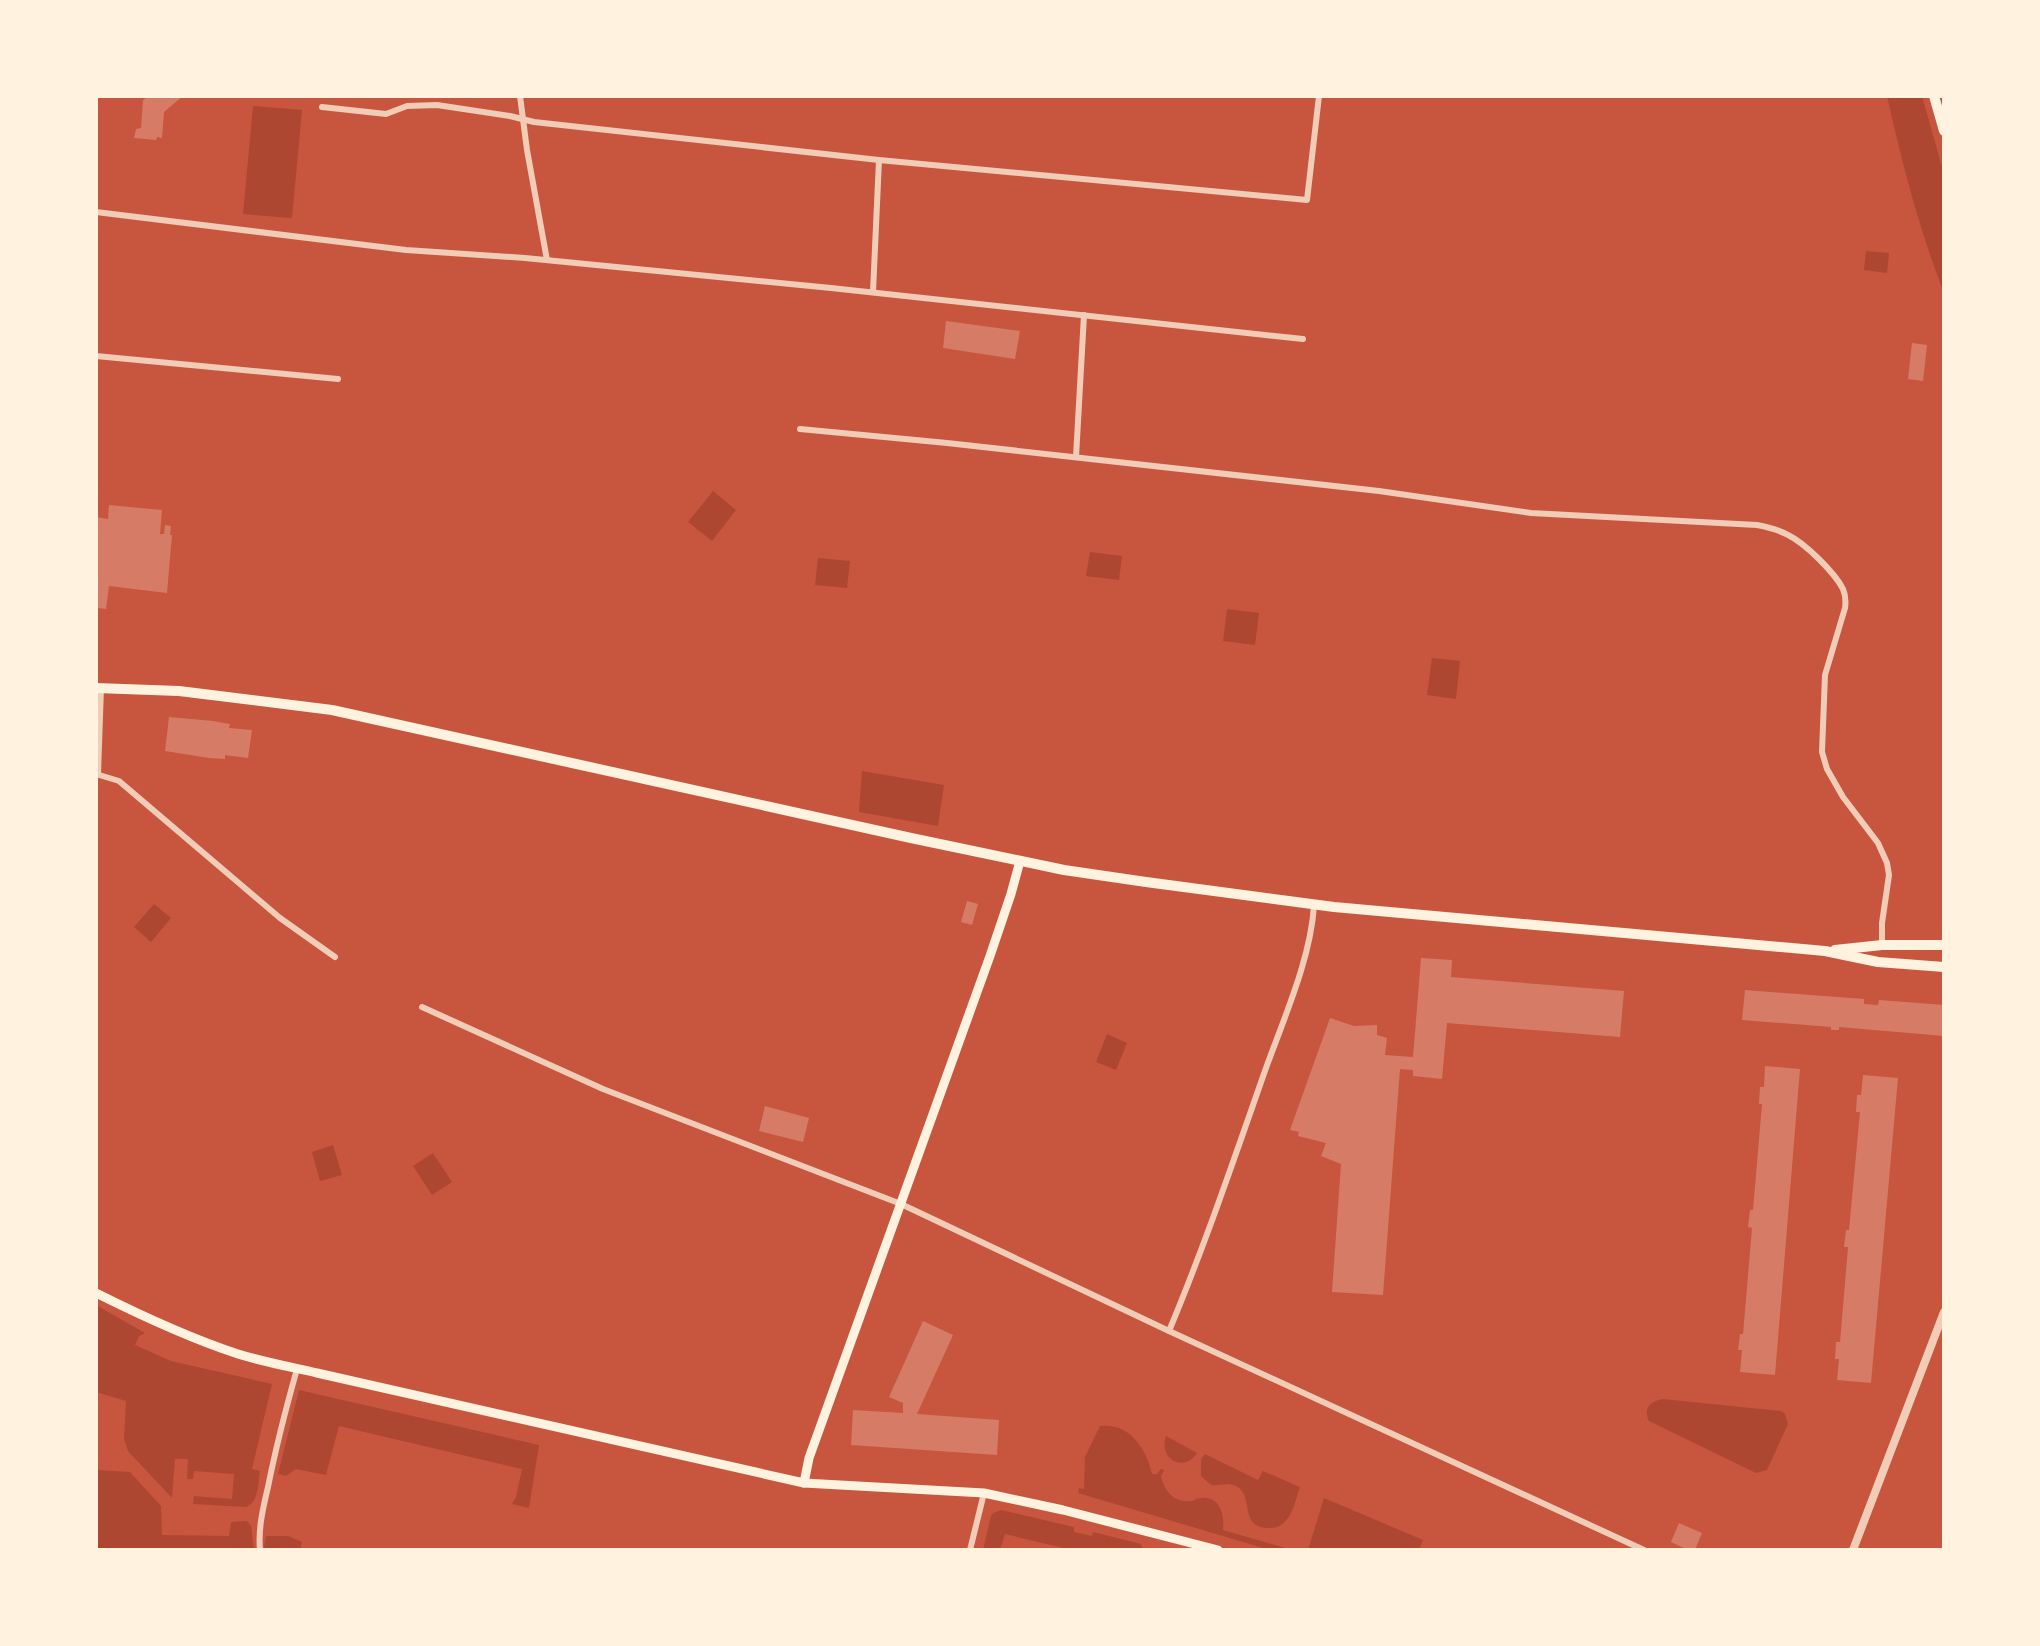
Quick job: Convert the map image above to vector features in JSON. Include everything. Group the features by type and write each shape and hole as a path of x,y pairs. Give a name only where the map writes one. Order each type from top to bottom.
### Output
{"main road":[{"path":"1934,96 1944,131"},
{"path":"98,688 179,691 332,710 1020,861 1176,887 1314,905 1825,951 1878,962 1944,967"},
{"path":"804,1483 809,1458 990,956 1020,861"},
{"path":"1825,951 1882,945 1944,945"},
{"path":"96,1293 220,1348 297,1369 804,1483 984,1493 1218,1550"}],"street":[{"path":"520,96 547,260"},
{"path":"322,107 386,114 407,106 437,105 522,119 879,160 1307,200 1319,96"},
{"path":"873,292 879,160"},
{"path":"96,212 412,250 873,292 1303,339"},
{"path":"1076,457 1084,315"},
{"path":"96,356 338,379"},
{"path":"800,429 1379,491 1531,513 1757,525 1785,533 1810,550 1835,578 1846,598 1827,662 1822,752 1831,777 1878,843 1887,863 1889,875 1882,945"},
{"path":"98,688 97,774 119,781 280,918 335,957"},
{"path":"1169,1331 1196,1265 1291,998 1313,929 1314,905"},
{"path":"422,1007 603,1089 901,1204 1644,1550"},
{"path":"1853,1550 1944,1312"},
{"path":"260,1550 261,1520 297,1369"},
{"path":"970,1550 984,1493"}],"shaded area":[{"path":"1887,96 1922,96 1944,174 1944,293 1912,196"},
{"path":"253,106 302,110 292,218 243,214"},
{"path":"1866,251 1889,253 1887,273 1864,270"},
{"path":"713,491 736,510 712,541 688,522"},
{"path":"1090,552 1122,556 1119,580 1086,576"},
{"path":"818,558 850,561 847,588 815,585"},
{"path":"1227,609 1259,613 1255,645 1223,641"},
{"path":"1432,658 1460,661 1456,699 1427,695"},
{"path":"862,771 944,785 938,826 859,812"},
{"path":"154,904 171,918 151,942 134,927"},
{"path":"1107,1034 1127,1043 1116,1070 1096,1062"},
{"path":"333,1145 342,1175 320,1181 312,1152"},
{"path":"433,1153 452,1182 432,1195 413,1166"},
{"path":"96,1305 145,1333 139,1336 135,1345 171,1361 272,1384 252,1469 260,1471 257,1492 250,1505 193,1504 194,1496 232,1499 234,1474 194,1471 193,1479 187,1479 188,1459 175,1459 172,1498 128,1451 124,1439 126,1401 96,1392"},
{"path":"299,1390 539,1445 529,1508 512,1504 522,1469 339,1426 326,1475 296,1469 286,1476 278,1474"},
{"path":"1663,1399 1781,1411 1788,1424 1767,1470 1756,1473 1649,1421 1649,1406"},
{"path":"1100,1426 1120,1429 1135,1439 1146,1455 1152,1474 1164,1470 1162,1481 1174,1497 1183,1501 1207,1498 1217,1503 1222,1513 1223,1530 1292,1550 1270,1550 1078,1493 1079,1488 1084,1489 1085,1457"},
{"path":"1166,1436 1197,1453 1185,1462 1173,1461 1164,1444"},
{"path":"1205,1454 1258,1480 1263,1471 1300,1487 1286,1521 1275,1528 1258,1526 1253,1522 1242,1491 1230,1484 1211,1485 1201,1476 1201,1459"},
{"path":"96,1470 130,1472 161,1506 162,1535 229,1536 231,1522 247,1521 251,1526 254,1550 96,1550"},
{"path":"1324,1498 1423,1540 1419,1550 1308,1550"},
{"path":"1001,1510 1074,1527 1074,1532 1092,1536 1093,1532 1141,1544 1143,1550 1072,1550 1005,1534 1000,1550 983,1550 991,1516"},
{"path":"266,1536 288,1536 302,1542 300,1550 266,1550"}],"building":[{"path":"145,96 183,96 164,112 162,138 157,137 156,140 134,138 136,129 141,128"},
{"path":"946,321 1020,331 1015,359 943,348"},
{"path":"1912,343 1927,345 1923,381 1908,379"},
{"path":"109,505 162,510 160,534 164,534 165,525 171,526 172,535 167,593 109,586 106,609 96,608 96,517 108,519"},
{"path":"169,717 213,721 230,724 229,728 252,730 248,758 225,755 225,759 209,758 165,751"},
{"path":"967,901 978,904 972,925 961,922"},
{"path":"1421,958 1452,960 1451,977 1624,991 1620,1037 1447,1023 1442,1079 1413,1076 1413,1070 1400,1069 1383,1295 1332,1292 1341,1164 1321,1156 1326,1143 1298,1136 1299,1132 1290,1130 1330,1018 1354,1026 1377,1025 1377,1035 1387,1038 1385,1055 1413,1057"},
{"path":"1745,990 1864,999 1864,1004 1878,1005 1879,1000 1944,1005 1944,1036 1839,1027 1839,1030 1831,1030 1831,1027 1742,1020"},
{"path":"1765,1066 1800,1069 1775,1375 1740,1372 1742,1350 1738,1350 1740,1334 1743,1334 1752,1228 1748,1227 1750,1210 1753,1210 1762,1104 1759,1104 1760,1087 1764,1087"},
{"path":"1863,1075 1898,1078 1871,1383 1837,1380 1839,1359 1835,1359 1836,1342 1840,1342 1848,1247 1844,1247 1846,1230 1849,1230 1860,1112 1856,1112 1857,1095 1861,1095"},
{"path":"765,1106 809,1118 803,1142 759,1131"},
{"path":"923,1321 953,1335 917,1414 999,1420 997,1455 851,1445 853,1410 903,1413 903,1403 889,1397"},
{"path":"1679,1523 1702,1533 1695,1550 1671,1542"}]}
